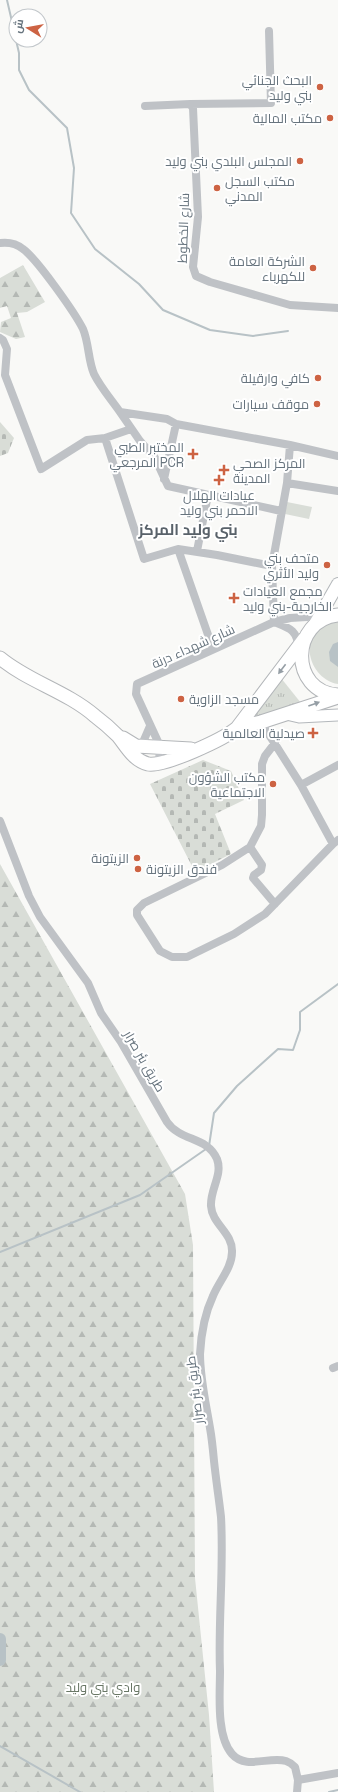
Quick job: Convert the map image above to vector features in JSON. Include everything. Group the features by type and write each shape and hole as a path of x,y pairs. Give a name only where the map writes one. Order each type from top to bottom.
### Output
{"highway":[{"path":"0,658 10,666 29,677 76,701 138,752 148,764 159,763 202,748 227,736 237,728 315,624 324,618 338,615"},
{"path":"301,643 301,657 306,675 323,691 338,696"},
{"path":"237,728 262,722 338,696"},
{"path":"138,752 160,746 185,749 202,748"}],"main road":[{"path":"315,624 338,584"},
{"path":"286,714 299,717 338,714"}],"street":[{"path":"145,106 271,103 269,31"},
{"name":"شارع الخطوط","path":"190,104 194,112 198,217 194,268 196,276 210,282 290,305 338,308"},
{"path":"0,243 14,244 24,249 41,269 70,309 83,330 94,372 106,393 131,429 155,458 168,486 281,511"},
{"path":"0,338 3,340 7,349 5,375 41,469 87,440 105,438 131,429"},
{"path":"120,412 167,419 176,424 290,445 338,456"},
{"path":"164,479 176,424"},
{"path":"105,438 144,559 178,549 198,551 272,566"},
{"path":"290,445 287,483 272,566 274,622 294,632 301,643"},
{"path":"287,483 338,491"},
{"path":"198,551 208,495"},
{"path":"178,549 212,650"},
{"name":"شارع شهداء درنة","path":"150,726 136,694 137,684 274,622 290,618 307,617 324,610"},
{"path":"262,722 275,743 300,785 335,842 275,904 252,923 187,958 172,957 160,951 137,915 137,910 144,903 222,865 250,847 261,826 262,764 264,756 275,743"},
{"path":"150,726 160,746 159,763"},
{"path":"138,752 150,726"},
{"path":"300,785 338,765"},
{"name":"طريق بئر صرار","path":"0,821 29,896 40,917 88,983 101,1013 121,1042 167,1122 180,1134 209,1146 216,1158 219,1169 211,1203 211,1212 215,1220 230,1239 232,1259 212,1296 208,1308 200,1354 221,1518 218,1636 220,1720 225,1742 233,1755 244,1761 258,1762 274,1759 287,1761 295,1767 298,1780"},
{"path":"250,847 262,865 261,870 254,875 254,878 275,904"},
{"path":"297,1792 298,1780 338,1773"}],"green space":[{"path":"23,265 45,302 27,312 17,313 25,337 16,339 0,332 1,322 11,318 7,306 0,308 0,278"},
{"path":"0,422 14,438 8,453 0,456"},
{"path":"287,502 312,507 309,519 285,514"},
{"path":"338,619 338,684 329,681 316,669 312,660 310,643 314,634 321,627"},
{"path":"281,678 301,703 253,718"},
{"path":"203,760 231,771 244,800 215,814 231,854 195,872 150,784"},
{"name":"وادي بني وليد","path":"0,864 185,1194 193,1245 195,1578 209,1715 214,1792 0,1792"}],"shaded area":[{"path":"338,642 338,667 330,661 329,652 333,644"}],"waterway":[{"path":"7,0 9,8"},
{"path":"18,48 19,70 29,90 67,128 74,168 71,213 95,249 139,284 163,310 210,330 253,336 288,331"},
{"path":"209,1146 214,1113 237,1086 278,1049 293,1050 300,1030 300,1012 338,984"},
{"path":"0,1252 140,1195 206,1149"},
{"name":"وادي بني وليد","path":"0,1639 0,1660"},
{"path":"0,1746 80,1792"},
{"path":"329,1792 338,1790"}],"place":[{"name":"البحث الجنائي بني وليد","path":"320,87"},
{"name":"مكتب المالية","path":"330,118"},
{"name":"المجلس البلدي بني وليد","path":"300,161"},
{"name":"مكتب السجل المدني","path":"217,188"},
{"name":"الشركة العامة للكهرباء","path":"313,268"},
{"name":"كافي وارقيلة","path":"318,378"},
{"name":"موقف سيارات","path":"317,404"},
{"name":"المختبر الطبي المرجعي PCR","path":"193,454"},
{"name":"المركز الصحي المدينة","path":"224,470"},
{"name":"عيادات الهلال الاحمر بني وليد","path":"219,480"},
{"name":"متحف بني وليد الأثري","path":"327,565"},
{"name":"مجمع العيادات الخارجية-بني وليد","path":"234,598"},
{"name":"مسجد الزاوية","path":"181,699"},
{"name":"صيدلية العالمية","path":"313,733"},
{"name":"مكتب الشؤون الاجتماعية","path":"273,784"},
{"name":"الزيتونة","path":"137,858"},
{"name":"فندق الزيتونة","path":"138,869"}],"district":[{"name":"بني وليد المركز","path":"188,530"}]}
